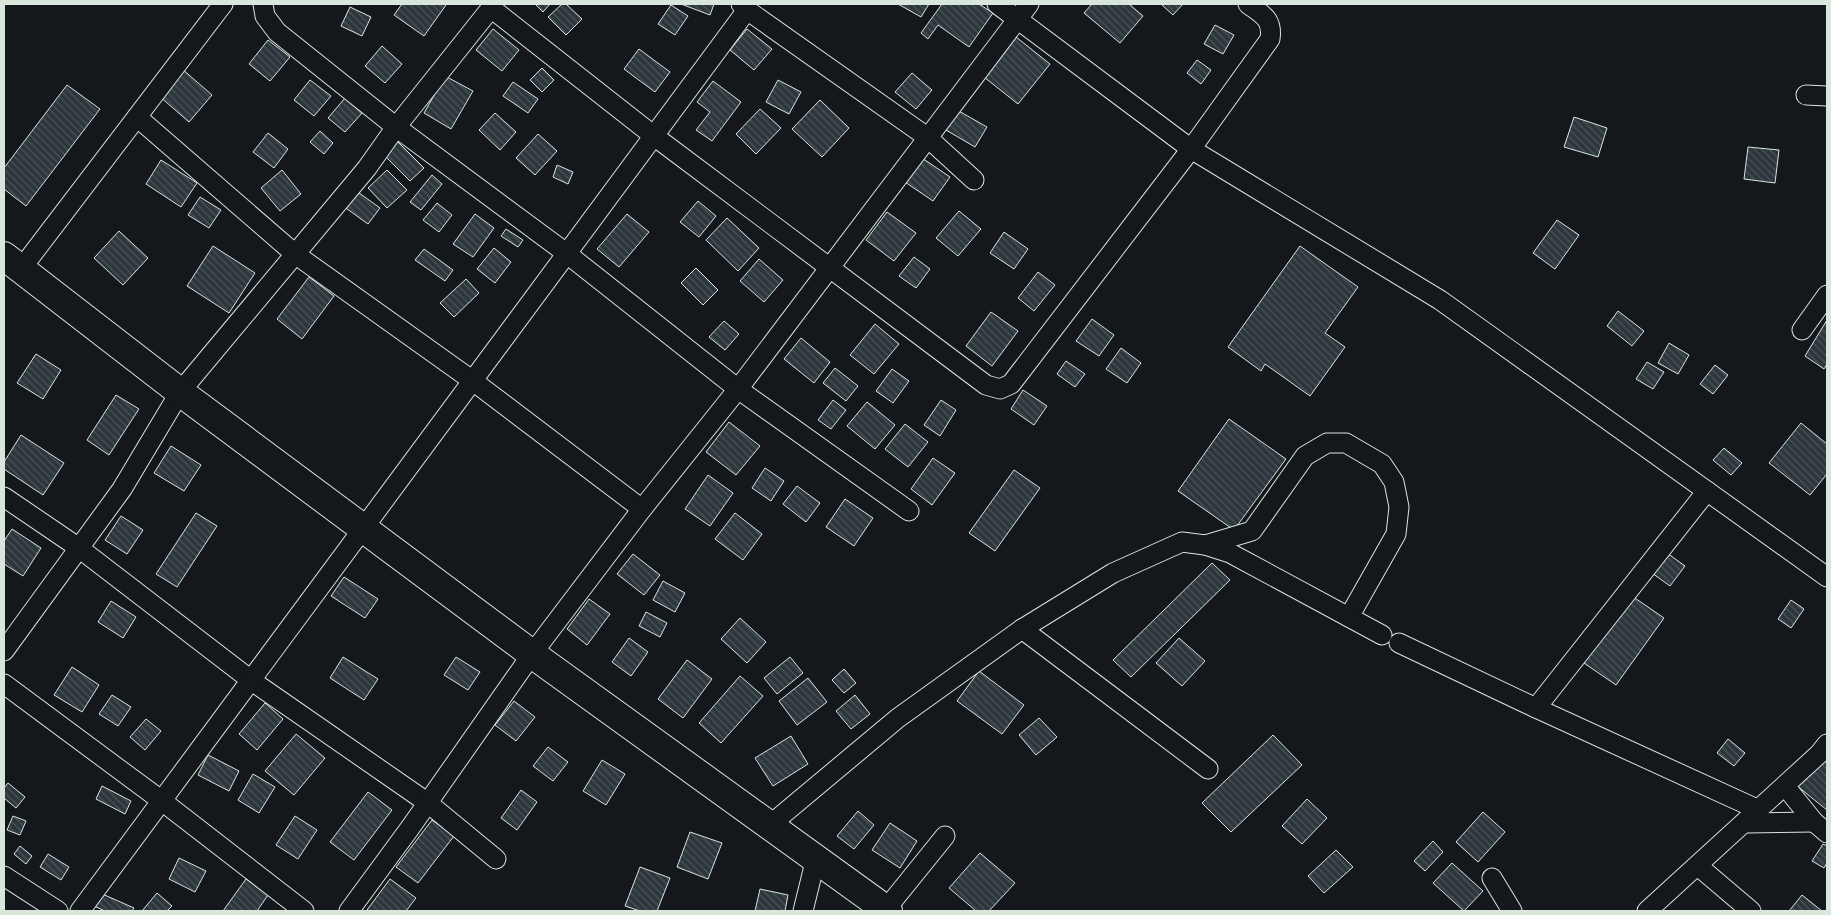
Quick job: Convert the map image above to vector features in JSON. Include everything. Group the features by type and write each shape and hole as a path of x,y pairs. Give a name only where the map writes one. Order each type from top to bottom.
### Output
{"highway":[{"path":"12,263 180,392 532,654 887,910"}],"street":[{"path":"12,263 137,117 223,4"},
{"path":"263,4 265,16 277,32 396,127 566,253 738,389 909,511"},
{"path":"997,4 1023,11 1191,149 1440,300 1827,577"},
{"path":"4,650 122,490 180,392 366,168 491,6 654,136 829,268 986,386 1000,389 1011,384 1191,149 1270,39 1272,29 1268,20 1248,4"},
{"path":"80,911 654,136 744,7 927,137 974,180"},
{"path":"349,911 428,803 532,654 642,509 738,389 1023,11"},
{"path":"1806,95 1827,96"},
{"path":"137,117 295,254 473,381 642,509"},
{"path":"1802,330 1827,295"},
{"path":"1205,545 1252,531 1305,456 1327,443 1346,443 1382,464 1394,482 1399,507 1396,534 1349,617"},
{"path":"1536,708 1707,491"},
{"path":"4,497 79,548 252,681 428,803 496,859"},
{"path":"770,825 898,718 1022,629 1113,573 1182,542 1205,545 1230,553 1390,639 1759,810"},
{"path":"1022,629 1208,769"},
{"path":"4,684 162,801 304,911"},
{"path":"1647,911 1785,786 1827,744"},
{"path":"1785,786 1820,827"},
{"path":"1744,823 1820,827"},
{"path":"887,910 945,836"},
{"path":"803,911 816,858"},
{"path":"1698,866 1751,911"},
{"path":"4,876 58,911"},
{"path":"1492,878 1512,911"}],"building":[{"path":"402,4 446,5 424,36 394,15"},
{"path":"535,4 550,4 543,12"},
{"path":"562,4 566,4 582,19 566,35 548,17"},
{"path":"681,4 714,4 710,15"},
{"path":"898,4 929,4 921,17"},
{"path":"942,4 979,4 993,13 969,47 938,25 928,39 921,33"},
{"path":"1092,4 1129,4 1143,16 1120,43 1084,13"},
{"path":"1161,4 1183,4 1173,15"},
{"path":"671,5 688,16 675,35 658,24"},
{"path":"350,7 371,17 362,36 341,26"},
{"path":"1215,25 1234,35 1223,54 1204,44"},
{"path":"493,29 519,50 502,71 476,50"},
{"path":"747,29 772,49 754,70 730,50"},
{"path":"1016,37 1050,64 1018,104 984,77"},
{"path":"268,40 290,57 270,81 249,64"},
{"path":"382,46 402,64 385,83 365,66"},
{"path":"639,49 670,72 655,92 624,69"},
{"path":"1197,60 1211,70 1201,84 1187,73"},
{"path":"181,68 212,95 189,122 158,95"},
{"path":"542,68 554,80 542,92 530,80"},
{"path":"912,73 932,90 916,109 895,92"},
{"path":"445,76 473,91 451,129 424,113"},
{"path":"310,80 331,96 314,116 294,100"},
{"path":"778,80 801,92 789,114 766,102"},
{"path":"713,81 741,102 712,141 696,130 710,112 697,102"},
{"path":"513,82 538,99 528,113 503,96"},
{"path":"67,85 100,109 26,206 4,189 4,168"},
{"path":"345,98 362,113 345,132 328,118"},
{"path":"820,100 849,128 822,157 792,129"},
{"path":"760,109 781,128 756,154 736,134"},
{"path":"957,110 987,127 975,147 946,130"},
{"path":"495,113 516,132 500,150 479,130"},
{"path":"1574,117 1607,128 1598,157 1564,147"},
{"path":"320,131 333,143 324,154 310,142"},
{"path":"268,133 288,149 274,168 253,152"},
{"path":"538,134 557,151 535,175 516,158"},
{"path":"395,139 424,168 410,181 381,152"},
{"path":"1748,147 1779,150 1775,183 1744,179"},
{"path":"922,158 950,177 933,201 905,182"},
{"path":"161,160 197,183 181,207 146,184"},
{"path":"557,165 573,172 568,184 553,177"},
{"path":"282,170 301,194 280,211 261,188"},
{"path":"387,170 407,190 387,208 368,188"},
{"path":"432,175 442,184 421,210 410,202"},
{"path":"355,190 380,208 368,224 343,206"},
{"path":"200,197 221,210 209,228 188,215"},
{"path":"698,201 716,216 699,237 680,222"},
{"path":"437,203 452,215 439,232 423,220"},
{"path":"959,211 981,229 958,256 936,238"},
{"path":"887,212 916,233 894,261 866,240"},
{"path":"475,214 494,228 473,257 453,244"},
{"path":"627,214 649,232 619,267 597,249"},
{"path":"727,218 759,248 738,271 706,240"},
{"path":"1557,220 1579,235 1555,269 1533,253"},
{"path":"506,229 523,240 518,247 501,236"},
{"path":"119,231 148,258 123,285 94,258"},
{"path":"1004,232 1028,249 1014,269 990,253"},
{"path":"213,246 255,273 229,313 187,286"},
{"path":"1300,246 1358,287 1325,333 1345,347 1310,396 1265,364 1261,371 1228,347"},
{"path":"494,248 511,262 495,283 477,269"},
{"path":"424,249 453,270 445,281 415,260"},
{"path":"914,257 930,269 916,288 899,276"},
{"path":"759,259 783,280 764,302 740,281"},
{"path":"696,268 718,290 703,305 681,283"},
{"path":"1038,272 1055,285 1034,311 1018,298"},
{"path":"309,277 334,296 302,339 277,319"},
{"path":"466,279 479,293 454,317 440,303"},
{"path":"1618,311 1644,331 1632,346 1607,326"},
{"path":"991,312 1018,331 992,366 966,346"},
{"path":"1092,319 1114,335 1099,356 1076,341"},
{"path":"1827,320 1827,364 1824,369 1805,356"},
{"path":"724,321 739,334 725,350 709,337"},
{"path":"875,324 899,344 874,374 850,355"},
{"path":"801,338 830,362 814,383 784,359"},
{"path":"1669,343 1689,355 1678,374 1658,363"},
{"path":"1121,348 1141,363 1127,383 1106,369"},
{"path":"36,354 61,370 43,399 17,383"},
{"path":"1066,361 1085,374 1075,387 1057,374"},
{"path":"1647,362 1664,372 1653,389 1636,379"},
{"path":"1715,365 1728,375 1713,394 1700,384"},
{"path":"835,368 858,386 846,401 823,383"},
{"path":"892,369 909,381 893,403 876,391"},
{"path":"1023,390 1047,406 1034,425 1011,409"},
{"path":"116,395 139,409 109,455 87,440"},
{"path":"833,400 846,410 831,429 818,420"},
{"path":"941,400 956,410 940,436 924,425"},
{"path":"867,402 895,425 875,449 847,426"},
{"path":"1229,419 1286,459 1234,530 1178,491"},
{"path":"729,422 760,446 736,475 706,452"},
{"path":"1801,423 1827,444 1827,474 1810,495 1769,463"},
{"path":"905,424 928,442 908,467 885,449"},
{"path":"21,435 64,463 43,495 4,469 4,462"},
{"path":"171,446 201,465 184,491 154,473"},
{"path":"1724,448 1742,463 1731,475 1713,460"},
{"path":"933,458 955,473 932,505 911,489"},
{"path":"765,468 784,481 771,501 752,488"},
{"path":"1014,470 1040,488 995,551 969,533"},
{"path":"708,475 733,493 710,526 685,509"},
{"path":"797,486 820,503 806,522 783,504"},
{"path":"845,499 873,518 854,546 826,527"},
{"path":"196,513 217,526 177,587 156,574"},
{"path":"735,513 762,534 743,560 715,539"},
{"path":"121,516 143,530 127,554 105,540"},
{"path":"12,529 41,548 23,576 4,564 4,541"},
{"path":"1667,553 1685,566 1670,586 1652,573"},
{"path":"633,554 660,575 644,595 617,574"},
{"path":"1212,563 1230,580 1131,677 1113,660"},
{"path":"344,577 378,599 365,618 331,596"},
{"path":"663,581 685,593 675,612 653,600"},
{"path":"1629,594 1664,618 1616,685 1581,661"},
{"path":"589,599 610,614 587,645 567,629"},
{"path":"1791,600 1804,609 1791,628 1778,619"},
{"path":"111,601 136,617 123,638 98,622"},
{"path":"646,612 667,623 660,637 639,626"},
{"path":"740,618 766,642 747,663 721,639"},
{"path":"629,638 648,652 631,676 612,662"},
{"path":"1179,638 1205,661 1182,686 1156,663"},
{"path":"343,657 378,679 364,700 330,678"},
{"path":"456,657 480,672 468,690 444,675"},
{"path":"790,657 803,673 777,694 764,678"},
{"path":"687,660 712,679 683,718 658,699"},
{"path":"72,667 99,685 82,712 54,695"},
{"path":"844,669 856,683 844,693 832,680"},
{"path":"979,671 1024,705 1002,734 957,701"},
{"path":"740,676 763,696 721,743 699,723"},
{"path":"808,678 827,702 797,725 779,701"},
{"path":"112,695 131,707 118,726 99,714"},
{"path":"855,695 870,714 851,729 836,711"},
{"path":"514,701 535,717 516,741 495,725"},
{"path":"265,703 283,719 257,750 239,734"},
{"path":"1039,718 1057,737 1036,755 1019,735"},
{"path":"146,719 161,731 145,750 130,737"},
{"path":"296,734 325,758 294,795 265,771"},
{"path":"1273,735 1302,765 1231,832 1202,803"},
{"path":"791,736 808,764 773,786 755,758"},
{"path":"1728,739 1745,753 1734,766 1717,753"},
{"path":"548,747 568,762 553,781 533,766"},
{"path":"208,755 239,771 229,791 198,775"},
{"path":"1827,755 1827,810 1797,786"},
{"path":"602,760 625,774 606,805 583,791"},
{"path":"253,774 275,787 259,813 238,800"},
{"path":"8,783 25,797 16,808 4,798 4,788"},
{"path":"102,786 131,801 125,814 96,799"},
{"path":"521,790 537,802 517,830 501,818"},
{"path":"368,792 392,810 354,860 330,842"},
{"path":"1307,799 1327,818 1302,844 1282,826"},
{"path":"858,811 874,825 854,849 837,836"},
{"path":"1483,812 1505,832 1478,862 1456,842"},
{"path":"13,816 26,821 20,835 7,830"},
{"path":"295,816 317,830 298,859 276,845"},
{"path":"432,820 454,836 418,883 396,867"},
{"path":"890,823 917,841 900,868 872,850"},
{"path":"690,832 722,843 708,879 677,867"},
{"path":"1433,841 1443,852 1425,871 1414,861"},
{"path":"1823,844 1827,846 1827,863 1824,868 1812,861"},
{"path":"20,846 32,856 26,864 14,854"},
{"path":"1336,850 1353,867 1324,893 1308,876"},
{"path":"980,853 1015,883 989,911 976,911 949,888"},
{"path":"48,854 69,867 61,880 40,867"},
{"path":"179,858 206,871 195,892 169,879"},
{"path":"1452,863 1483,891 1464,911 1433,883"},
{"path":"640,867 670,878 657,911 640,911 625,906"},
{"path":"246,879 268,895 257,911 223,911"},
{"path":"390,879 416,898 406,911 367,910"},
{"path":"760,889 788,895 785,911 755,911"},
{"path":"100,893 134,908 132,911 105,911 94,906"},
{"path":"157,893 172,906 167,911 142,911"},
{"path":"1802,895 1822,911 1789,911"}]}
